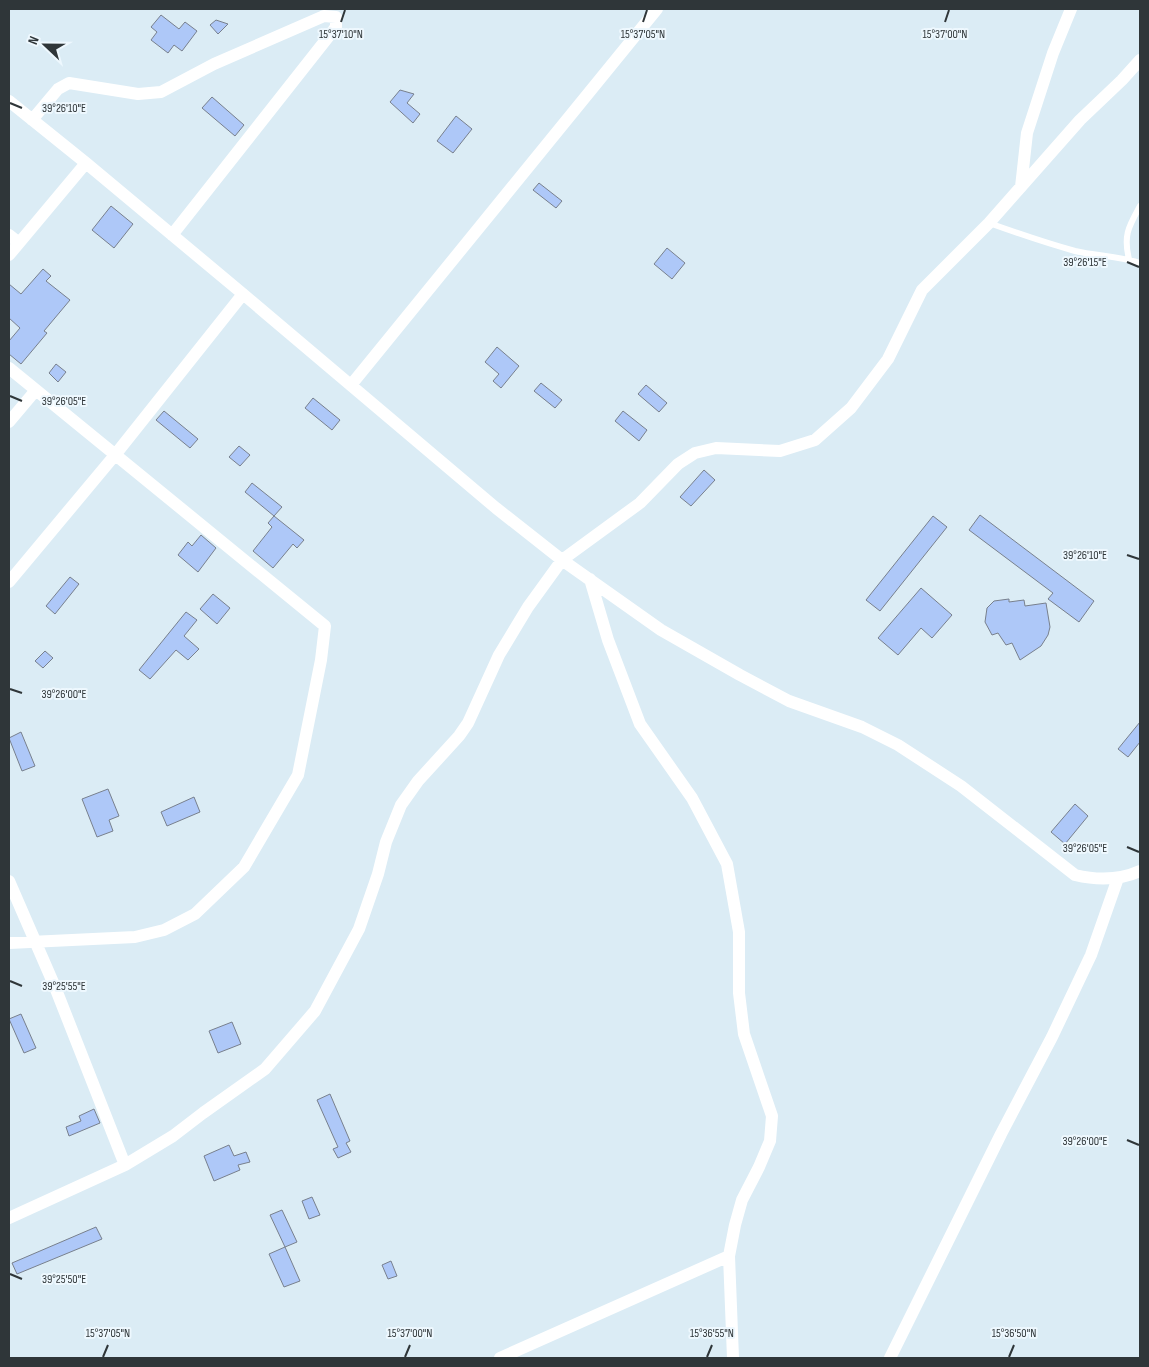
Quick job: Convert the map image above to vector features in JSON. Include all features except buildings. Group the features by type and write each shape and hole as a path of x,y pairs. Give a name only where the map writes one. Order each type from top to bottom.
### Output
{"street":[{"path":"351,385 657,9"},
{"path":"1021,187 1027,133 1053,53 1071,9"},
{"path":"32,120 58,89 69,83 138,94 161,92 214,64 324,16 336,17 336,27 172,235"},
{"path":"9,1218 125,1166 173,1136 265,1069 315,1011 358,929 378,874 386,842 401,805 418,781 459,736 468,722 499,655 528,607 562,560 640,503 678,464 695,453 716,448 780,451 815,440 852,408 888,359 922,290 989,223 1080,120 1140,60"},
{"path":"9,101 243,294 496,508 562,560 661,630 789,701 862,727 898,745 961,786 1075,874 1087,878 1118,878 1140,871"},
{"path":"9,255 86,163"},
{"path":"9,235 19,243"},
{"path":"9,582 115,455 243,294"},
{"path":"9,368 325,626 321,660 298,775 244,867 195,914 164,930 134,937 9,943"},
{"path":"9,422 36,390"},
{"path":"590,580 608,640 640,724 692,798 727,864 739,932 739,993 744,1034 772,1116 770,1140 742,1200 729,1256 733,1358"},
{"path":"890,1358 1056,1029 1091,954 1118,878"},
{"path":"9,882 80,1050 125,1166"},
{"path":"500,1358 729,1256"}],"lane":[{"path":"1129,259 1125,245 1127,230 1140,206"},
{"path":"989,223 1076,251 1129,259 1140,263"}]}
